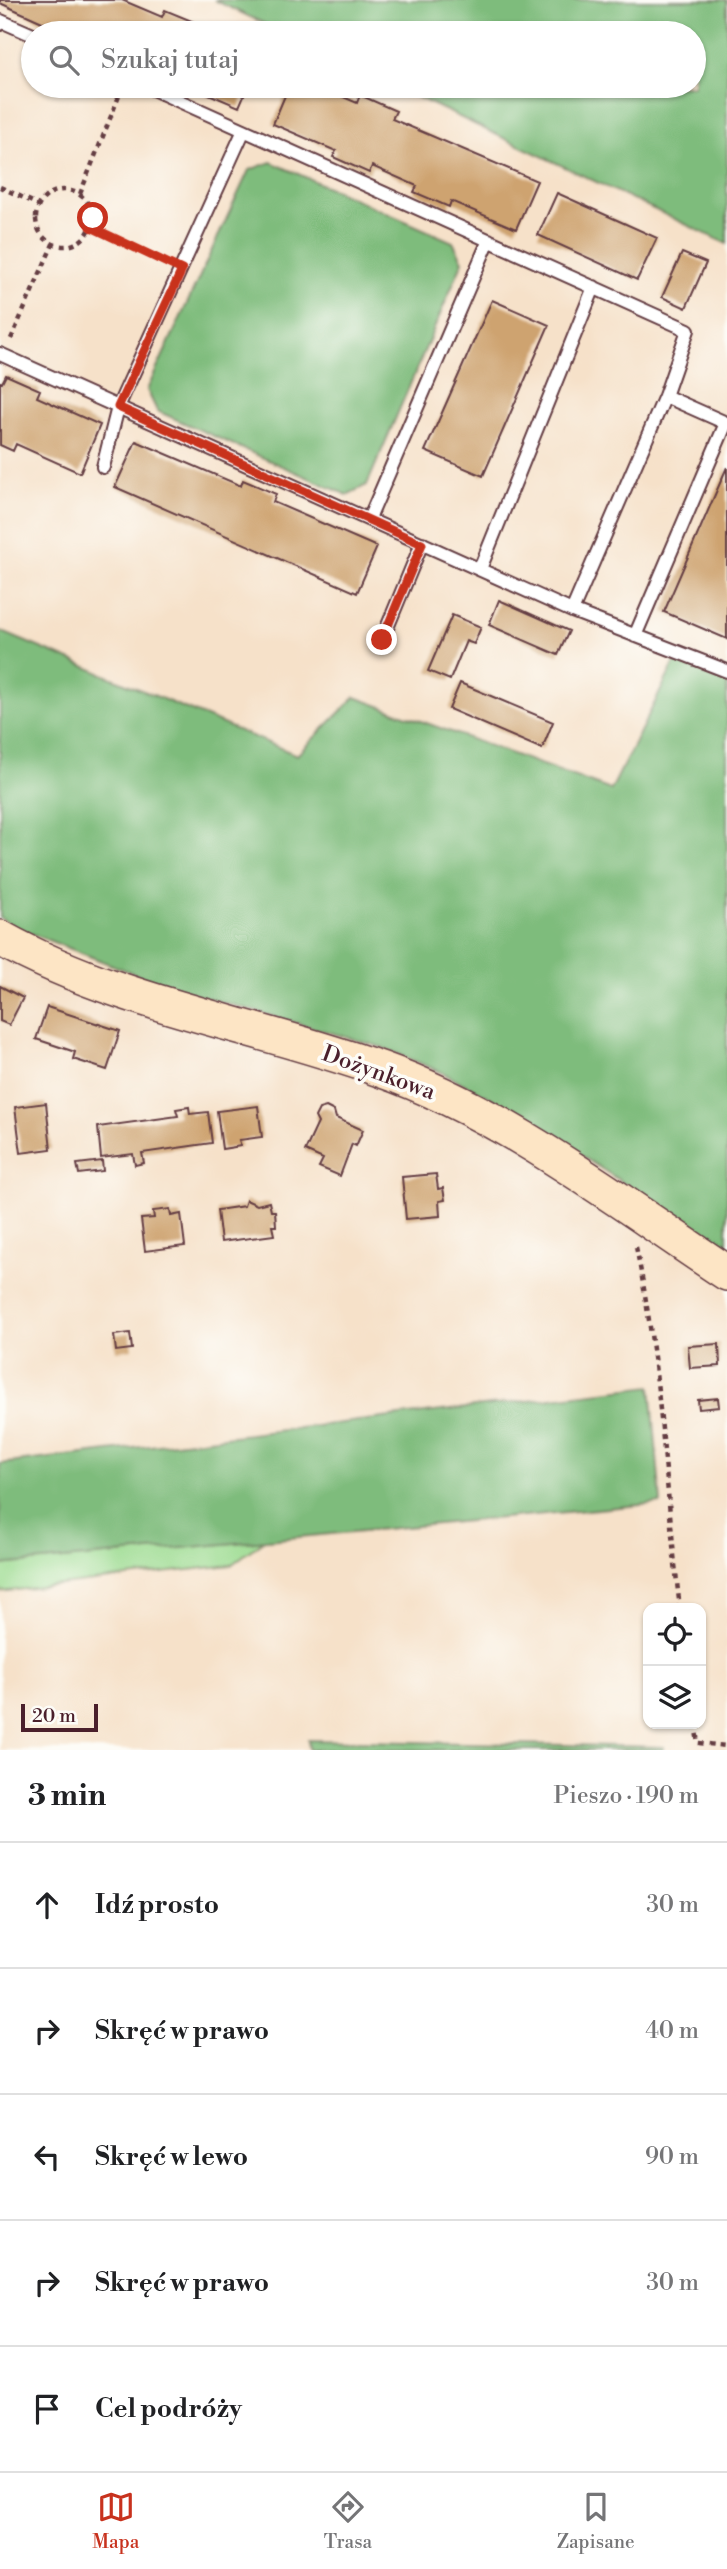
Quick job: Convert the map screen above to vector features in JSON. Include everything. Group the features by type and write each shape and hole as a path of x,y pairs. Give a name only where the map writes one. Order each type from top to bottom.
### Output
{"street":[{"name":"Dożynkowa","path":"0,938 80,975 165,1004 380,1069 439,1093 480,1114 727,1273"}],"lane":[{"path":"0,21 21,30"},
{"path":"173,98 688,330 665,396 572,611"},
{"path":"103,467 118,407 244,130"},
{"path":"369,519 489,240"},
{"path":"480,569 594,287"},
{"path":"2,355 572,611 727,671"},
{"path":"635,636 726,423 665,396"},
{"path":"382,640 422,544"}],"path":[{"path":"80,194 118,98"},
{"path":"0,187 39,205"},
{"path":"61,189 80,194 92,209 91,227 87,236 80,242 62,247 53,244 39,232 36,214 39,205 44,197 61,189"},
{"path":"91,227 182,270"},
{"path":"2,355 53,244"},
{"path":"628,1208 649,1308 679,1603"},
{"path":"696,1729 698,1744 727,1746"}],"green space":[{"path":"214,0 727,0 727,244 419,98 706,98 706,21 259,21"},
{"path":"271,162 453,242 463,261 367,485 347,495 157,411 147,390 249,170"},
{"path":"0,631 297,755 355,697 611,790 676,660 727,681 727,1250 495,1100 441,1072 381,1047 166,986 17,928 0,918"},
{"path":"651,1386 661,1503 0,1565 0,1464"},
{"path":"264,1540 231,1565 0,1592 0,1565"},
{"path":"308,1740 664,1747 664,1750 309,1750"}],"building":[{"path":"0,0 122,0 162,17 165,10 192,21 40,21 0,3"},
{"path":"218,98 243,98 239,107"},
{"path":"284,98 346,98 357,103 359,98 367,98 396,111 392,119 537,181 516,229 451,201 449,207 414,192 417,186 372,166 369,173 333,157 336,151 273,124"},
{"path":"557,193 657,238 637,280 538,235"},
{"path":"682,253 706,263 686,308 662,297"},
{"path":"492,300 549,325 483,476 425,451"},
{"path":"6,375 40,390 37,397 100,425 80,473 16,444 13,451 0,445 0,382 2,383"},
{"path":"136,441 241,486 243,480 276,494 273,502 377,547 357,593 115,487"},
{"path":"727,467 727,639 664,612"},
{"path":"499,600 569,631 558,655 489,625"},
{"path":"452,615 481,627 474,644 466,641 450,680 428,671"},
{"path":"460,683 553,722 542,749 449,709"},
{"path":"0,986 23,998 9,1025 0,1021"},
{"path":"47,1007 120,1031 107,1070 73,1059 75,1052 36,1039"},
{"path":"46,1103 51,1149 21,1153 15,1107"},
{"path":"258,1106 262,1137 239,1140 241,1146 222,1149 217,1111"},
{"path":"189,1107 190,1114 208,1112 212,1143 142,1153 144,1163 135,1165 133,1154 101,1158 98,1127 178,1116 176,1109"},
{"path":"326,1107 334,1111 336,1118 363,1130 356,1146 352,1144 340,1176 319,1167 323,1159 305,1151 318,1123 315,1117 319,1109"},
{"path":"102,1161 103,1171 79,1174 77,1164"},
{"path":"436,1174 438,1189 443,1188 445,1200 439,1201 440,1216 406,1219 402,1177"},
{"path":"246,1200 257,1205 269,1202 271,1211 275,1211 276,1226 272,1226 274,1235 221,1242 217,1210 244,1206"},
{"path":"170,1209 171,1216 181,1214 185,1246 145,1251 141,1219 154,1218 153,1211"},
{"path":"130,1333 132,1349 116,1351 114,1335"},
{"path":"719,1344 720,1366 690,1368 688,1346"},
{"path":"718,1398 719,1407 699,1409 698,1400"}],"route":[{"path":"93,218 91,227 182,270 118,407 422,544 382,640"}]}
